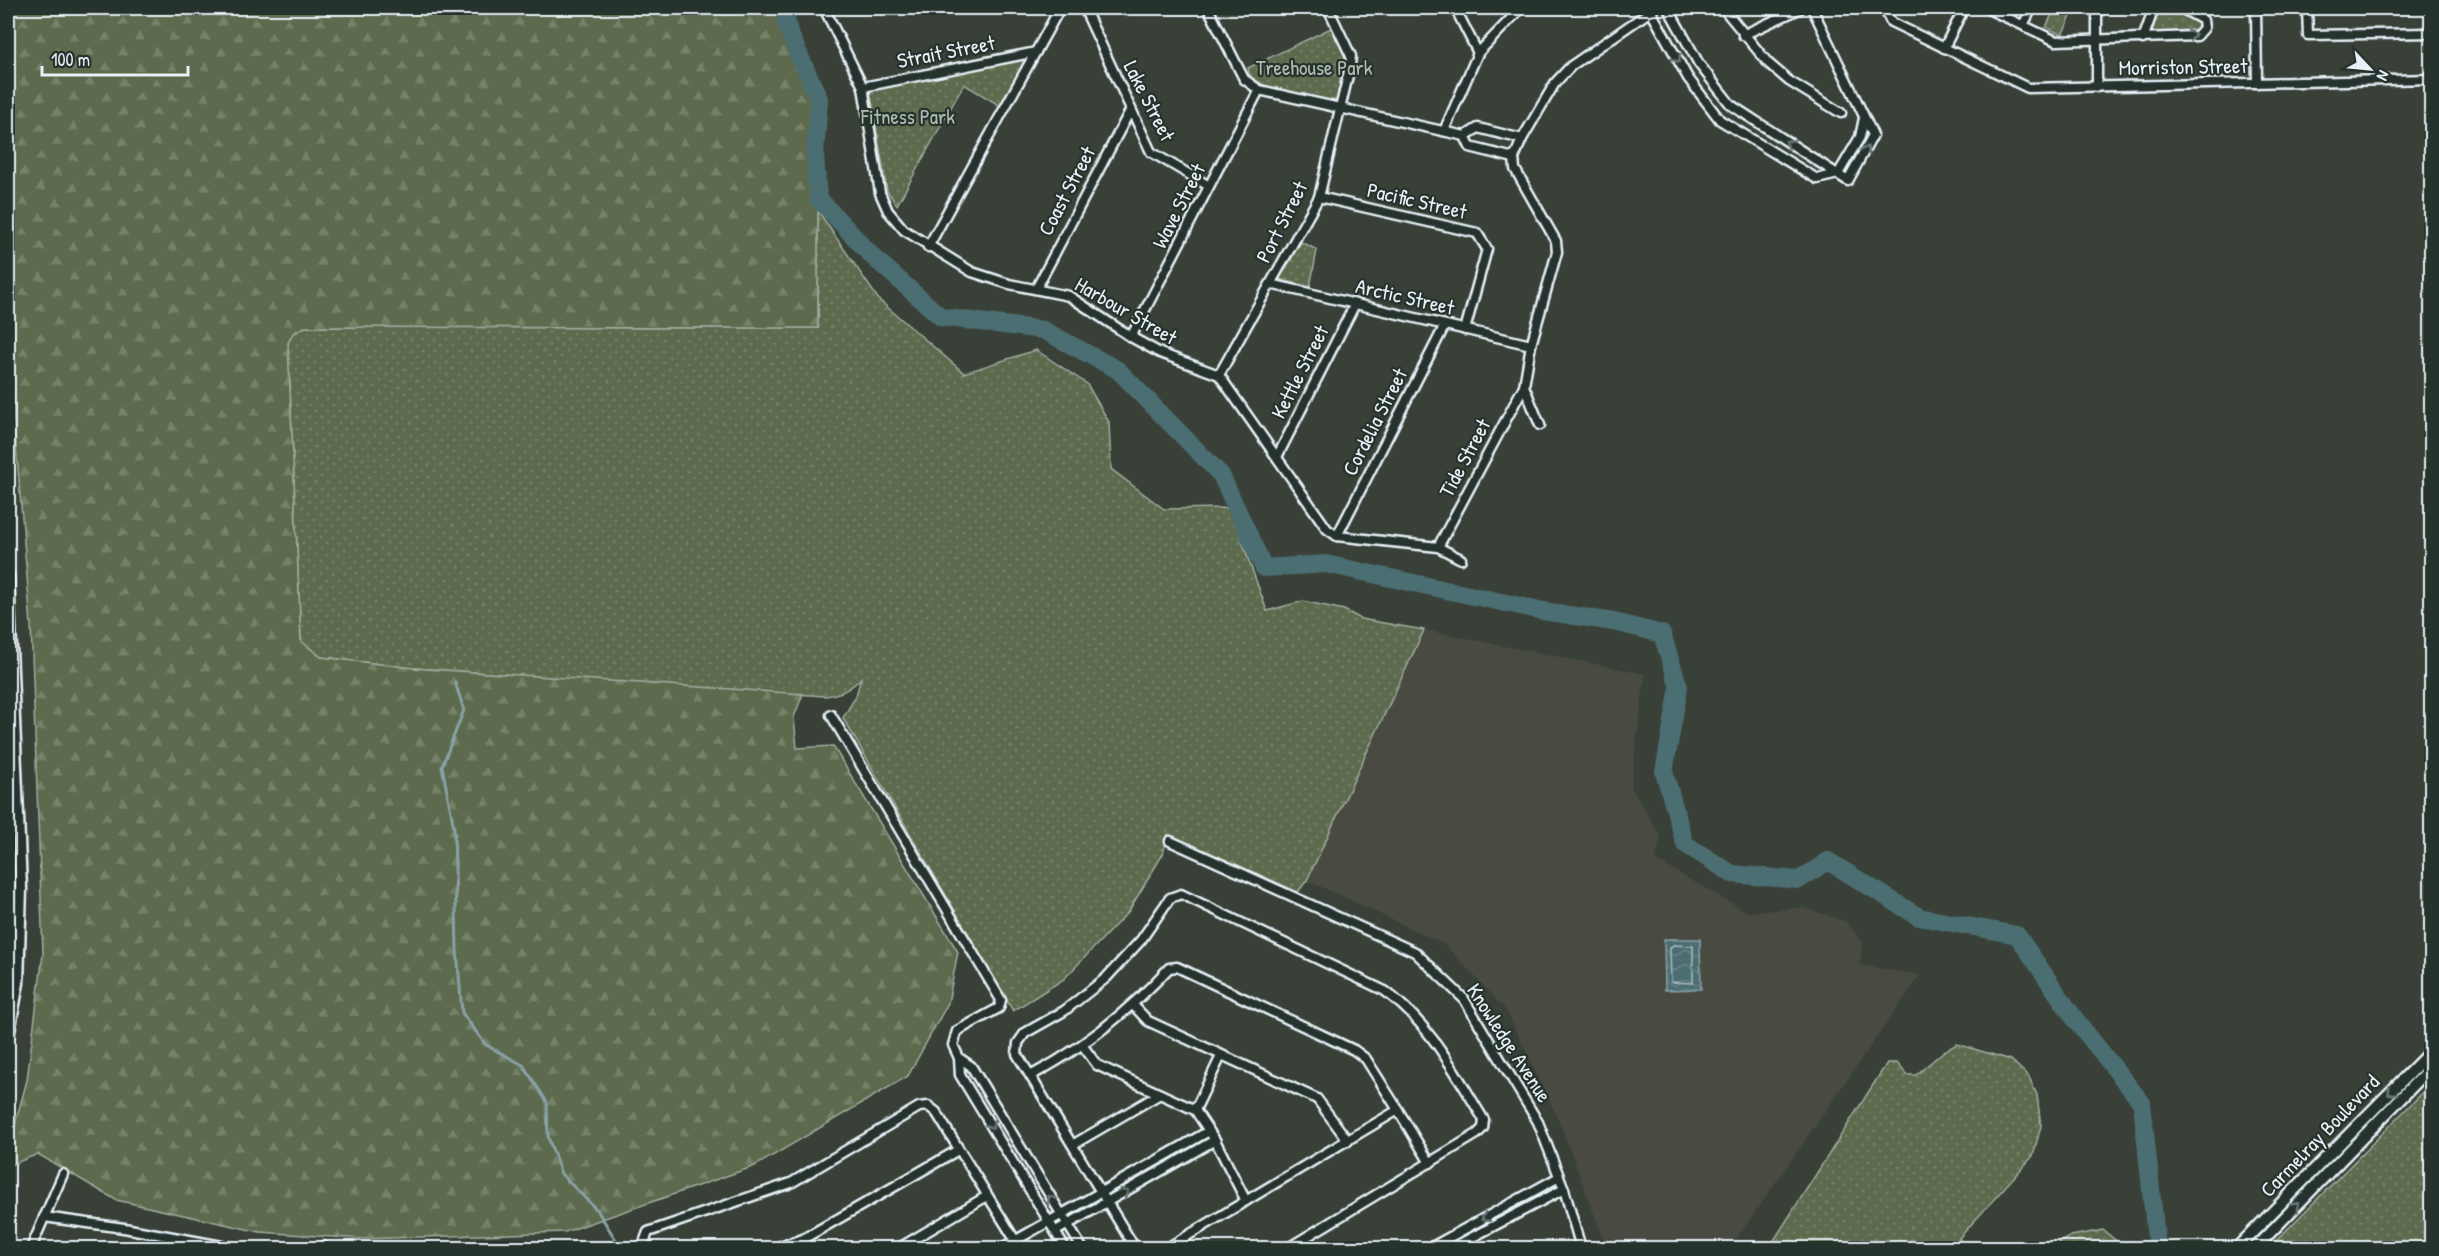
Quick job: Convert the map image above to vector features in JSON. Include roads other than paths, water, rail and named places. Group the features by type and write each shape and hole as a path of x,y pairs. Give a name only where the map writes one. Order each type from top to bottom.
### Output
{"street":[{"name":"Harbour Street","path":"824,8 863,87 880,193 888,211 904,230 928,247 972,272 1069,296 1131,337 1175,360 1220,375"},
{"path":"928,247 1060,8"},
{"name":"Lake Street","path":"1084,8 1151,152 1209,186"},
{"path":"1208,8 1244,79 1259,90 1465,136 1478,128 1522,139"},
{"name":"Port Street","path":"1220,375 1319,196 1351,56 1328,8"},
{"path":"1455,8 1478,53"},
{"path":"1444,131 1478,53 1521,8"},
{"path":"1668,8 1699,64 1731,105 1848,181 1873,135 1812,8"},
{"path":"1723,8 1768,63 1789,81 1841,113"},
{"path":"1743,35 1801,8"},
{"name":"Morriston Street","path":"1884,8 1891,22 2028,88 2432,79"},
{"path":"1944,48 1964,8"},
{"path":"1986,8 2056,41 2189,37 2202,33 2203,20 2181,8"},
{"path":"2023,25 2032,8"},
{"path":"2097,87 2097,14 2100,8"},
{"path":"2143,39 2154,8"},
{"path":"2256,8 2257,83"},
{"path":"2307,8 2308,35 2432,33"},
{"path":"1540,425 1524,386 1531,345 1557,252 1556,241 1515,169 1514,158 1522,139 1555,83 1571,66 1652,9 1688,78 1720,120 1817,179 1838,174 1860,137 1864,118"},
{"name":"Strait Street","path":"863,87 1036,52"},
{"name":"Wave Street","path":"1131,337 1259,90"},
{"name":"Coast Street","path":"1036,289 1131,109"},
{"path":"1465,136 1470,147 1514,158"},
{"name":"Pacific Street","path":"1319,196 1477,233 1486,249 1465,330"},
{"name":"Arctic Street","path":"1270,284 1531,345"},
{"name":"Kettle Street","path":"1277,457 1355,304"},
{"name":"Cordelia Street","path":"1337,536 1446,325"},
{"path":"1220,375 1327,529 1337,536 1438,547 1461,559"},
{"name":"Tide Street","path":"1438,547 1524,386"},
{"path":"8,575 10,679 21,888 18,983 8,1037"},
{"path":"831,714 1000,1000 999,1008 957,1031 953,1046 959,1058 960,1075 1065,1248"},
{"name":"Knowledge Avenue","path":"1170,841 1415,952 1464,999 1538,1122 1564,1189 1581,1248"},
{"path":"1136,1248 1032,1075 1017,1054 1018,1043 1024,1033 1064,1011 1106,978 1141,940 1170,898 1181,894 1385,991 1422,1022 1484,1120 1483,1128 1477,1134 1287,1248"},
{"path":"1032,1075 1083,1046 1134,1005 1169,969 1177,967 1354,1050 1366,1059 1430,1163"},
{"path":"1134,1005 1148,1021 1317,1099 1348,1142"},
{"path":"1083,1046 1097,1065 1195,1110 1215,1140 1246,1201"},
{"name":"Carmelray Boulevard","path":"2237,1248 2432,1050"},
{"path":"1195,1110 1221,1056"},
{"path":"959,1058 971,1066 1082,1248"},
{"name":"Carmelray Boulevard","path":"2255,1248 2432,1066"},
{"path":"1074,1144 1160,1094"},
{"path":"642,1248 648,1232 791,1183 919,1107 928,1106 936,1112 1018,1245"},
{"path":"1167,1248 1348,1142 1398,1110"},
{"path":"1002,1248 1018,1245 1101,1191 1209,1131"},
{"path":"1056,1231 1215,1140"},
{"path":"775,1248 803,1239 958,1150"},
{"path":"31,1248 63,1174"},
{"path":"1430,1248 1559,1177"},
{"path":"1452,1248 1564,1189"},
{"path":"899,1248 987,1196"},
{"path":"44,1217 233,1248"}],"water":[{"path":"1664,939 1700,939 1701,989 1665,990"}],"waterway":[{"path":"783,8 789,32 819,99 815,155 818,198 872,256 941,317 1043,330 1118,370 1221,475 1264,568 1326,564 1543,611 1614,622 1662,634 1679,687 1664,772 1685,844 1732,874 1799,880 1828,861 1919,917 2017,935 2075,1019 2142,1103 2157,1248"},
{"path":"455,682 464,710 442,766 454,828 457,950 462,1013 486,1045 523,1065 547,1102 548,1137 561,1174 597,1210 621,1248"}],"park label":[{"name":"Treehouse Park","path":"1314,68"},
{"name":"Fitness Park","path":"908,117"}]}
